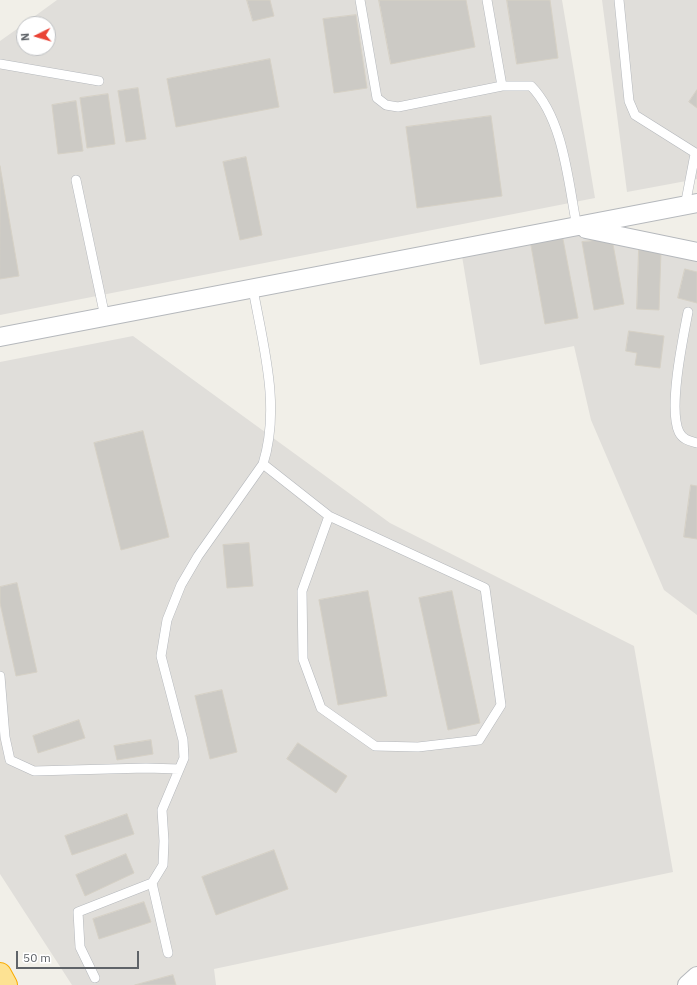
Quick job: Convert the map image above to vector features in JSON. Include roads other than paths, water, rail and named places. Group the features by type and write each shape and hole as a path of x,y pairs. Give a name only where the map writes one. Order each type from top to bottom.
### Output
{"highway":[{"path":"0,974 6,985"}],"street":[{"path":"0,337 691,204"},
{"path":"577,227 697,252"},
{"path":"687,985 697,976"}],"lane":[{"path":"360,0 377,98 386,105 398,107 502,86 531,86 541,96 559,135 577,227"},
{"path":"487,0 502,86"},
{"path":"619,0 628,95 634,115 696,154 691,204"},
{"path":"0,64 99,81"},
{"path":"76,180 105,317"},
{"path":"95,978 80,947 78,912 152,883 163,865 164,841 162,810 184,758 183,740 161,656 167,620 181,585 198,556 263,464 268,449 272,417 266,364 253,289"},
{"path":"688,312 679,363 676,408 679,432 686,440 697,443"},
{"path":"263,464 329,516 485,588 501,705 479,740 418,747 375,746 320,708 303,659 302,591 329,516"},
{"path":"0,676 5,737 10,760 34,771 146,768 179,769"},
{"path":"152,883 168,953"}]}
